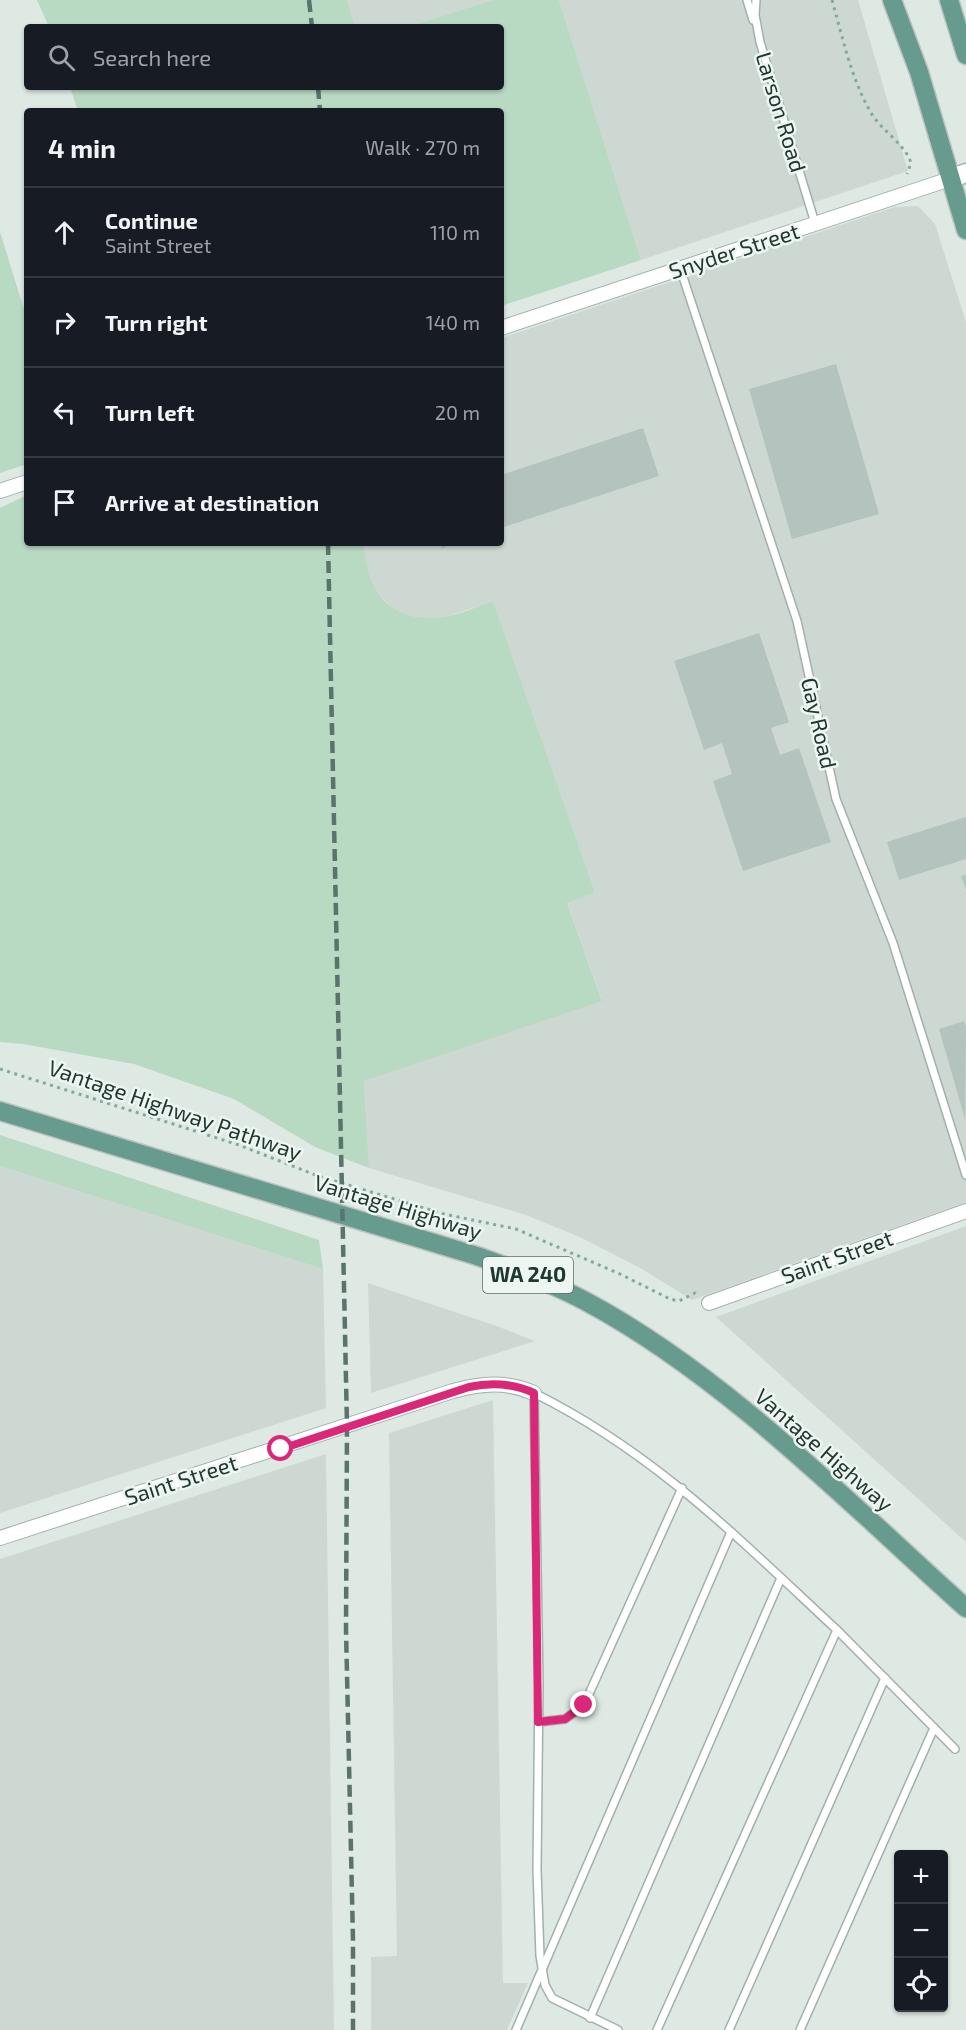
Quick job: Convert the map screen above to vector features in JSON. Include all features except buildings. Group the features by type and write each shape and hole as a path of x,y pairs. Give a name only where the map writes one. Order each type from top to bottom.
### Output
{"main road":[{"path":"892,0 958,176 966,230"},
{"path":"949,0 966,55"},
{"name":"Vantage Highway","path":"0,1111 477,1256 525,1273 586,1302 639,1334 713,1385 966,1608"}],"street":[{"name":"Snyder Street","path":"504,327 958,176"},
{"path":"0,491 24,483"},
{"name":"Saint Street","path":"709,1303 966,1211"},
{"name":"Saint Street","path":"0,1538 453,1391 500,1383 518,1386 534,1393"}],"lane":[{"path":"747,0 760,42"},
{"name":"Larson Road","path":"756,0 754,15 760,42 815,224"},
{"name":"Gay Road","path":"681,268 797,621 836,799 896,952 966,1174"},
{"path":"618,2030 552,1998 542,1970 537,1870 538,1722 534,1393 607,1433 654,1465 682,1488 837,1630 955,1749"},
{"path":"538,1722 565,1719 584,1705 682,1488"},
{"path":"516,2030 731,1532"},
{"path":"590,2018 781,1578"},
{"path":"657,2030 837,1630"},
{"path":"729,2030 885,1678"},
{"path":"800,2030 934,1728"}],"path":[{"path":"832,0 860,90 886,134 909,155 911,163 907,174"},
{"name":"Vantage Highway Pathway","path":"0,1069 240,1145 318,1176 444,1214 516,1229 620,1274 662,1297 679,1301 695,1293 709,1303"}],"shaded area":[{"path":"347,0 493,0 417,24 354,24"},
{"path":"559,0 858,0 908,171 641,260"},
{"path":"918,206 935,224 966,322 966,1202 692,1300 642,1269 582,1238 526,1215 369,1168 364,1081 602,1000 567,902 595,892 493,601 446,617 421,618 395,611 376,592 365,567 364,546 504,546 504,337 895,207"},
{"path":"0,1166 323,1269 326,1408 0,1513"},
{"path":"966,1226 966,1542 716,1317"},
{"path":"368,1283 494,1325 535,1341 371,1393"},
{"path":"493,1400 503,1983 528,1983 507,2030 371,2030 371,1957 397,1956 389,1433"},
{"path":"326,1454 334,2030 0,2030 0,1559"}],"green space":[{"path":"37,0 347,0 354,24 48,24"},
{"path":"493,0 559,0 641,260 504,305 504,108 77,108 71,90 504,90 504,24 417,24"},
{"path":"0,232 24,309 24,465 0,473"},
{"path":"24,496 24,546 364,546 366,561 376,590 384,601 409,615 424,618 449,616 493,601 595,892 567,903 602,1001 364,1081 369,1168 315,1147 234,1099 134,1064 0,1042 0,508"},
{"path":"0,1135 319,1240 323,1269 0,1166"}],"railway":[{"path":"309,0 312,24"},
{"path":"318,90 320,108"},
{"path":"328,546 347,1426 346,1630 353,2030"}],"route":[{"path":"281,1449 453,1391 481,1384 500,1383 518,1386 534,1393 538,1722 565,1719 584,1705"}]}
